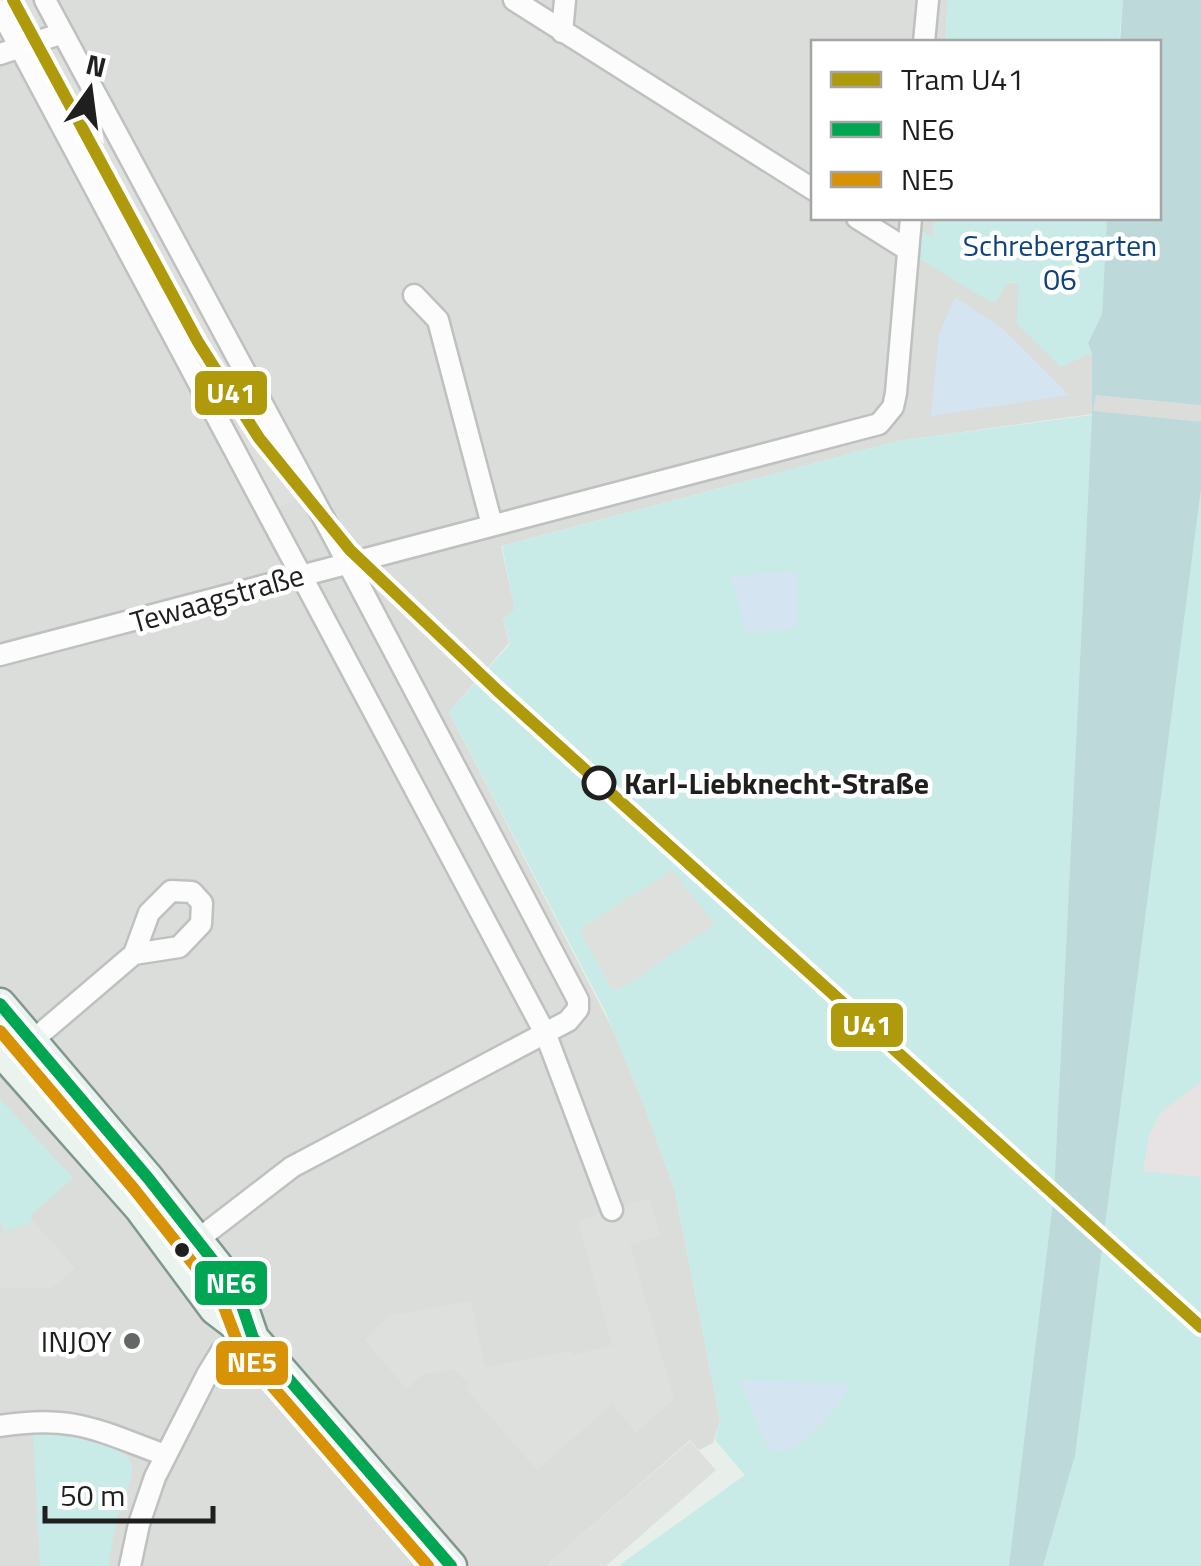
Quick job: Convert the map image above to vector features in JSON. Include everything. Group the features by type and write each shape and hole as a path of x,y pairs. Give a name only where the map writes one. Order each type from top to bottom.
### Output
{"main road":[{"path":"0,1004 148,1178 236,1291 252,1338"},
{"path":"0,1050 140,1208 215,1310 252,1338 451,1566"}],"street":[{"path":"45,0 578,1000 578,1009 568,1020 546,1034 292,1167 196,1241"},
{"path":"514,0 811,188"},
{"path":"562,32 565,0"},
{"path":"924,40 928,0"},
{"path":"0,10 546,1034 612,1210"},
{"path":"0,54 62,33"},
{"path":"860,220 908,250 910,220"},
{"name":"Tewaagstraße","path":"0,655 879,424 893,407 896,393 908,250"},
{"path":"414,296 438,320 492,525"},
{"path":"32,1041 134,954"},
{"path":"130,1566 139,1524 165,1455 221,1352 252,1338"},
{"path":"0,1426 51,1420 78,1423 165,1455"}],"shaded area":[{"path":"0,0 948,0 945,40 811,40 811,220 934,220 933,242 996,282 1019,283 1092,353 1092,414 898,441 501,546 515,609 503,619 509,643 449,712 613,1030 644,1105 675,1191 720,1420 713,1443 699,1450 690,1440 546,1566 461,1566 0,1039"},
{"path":"5,0 31,0 39,15 39,25 29,32 22,30"},
{"path":"1123,0 1201,0 1201,490 1075,1456 1043,1566 1009,1566 1054,1193 1092,415 1092,353 1088,343 1102,314 1107,220 1161,220 1161,40 1120,40"},
{"path":"52,53 65,61 299,498 279,508 41,64 45,55"},
{"path":"955,297 1003,329 1069,395 931,416 939,335"},
{"path":"797,571 796,628 746,633 731,576"},
{"path":"672,870 715,924 613,991 579,930"},
{"path":"0,1063 243,1339 440,1566 0,1566"},
{"path":"1201,1082 1201,1177 1143,1171 1149,1136 1161,1112"},
{"path":"649,1198 660,1235 630,1245 674,1399 636,1433 612,1404 537,1470 454,1370 423,1374 407,1389 365,1340 388,1316 471,1301 485,1367 571,1351 573,1355 612,1345 578,1221"},
{"path":"34,1222 75,1268 52,1288 0,1288 0,1234"},
{"path":"739,1380 851,1384 815,1432 791,1450 778,1452 767,1447"},
{"path":"690,1441 716,1470 606,1566 546,1566"}],"green space":[{"path":"948,0 1123,0 1119,40 945,40"},
{"name":"Schrebergarten 06","path":"934,220 1107,220 1102,314 1088,343 1092,353 1061,367 1017,324 1018,283 1007,282 992,303 920,259 920,230 933,238"},
{"path":"1092,415 1054,1193 1011,1563 618,1566 745,1475 715,1440 720,1420 675,1191 644,1105 605,1011 449,712 510,644 503,619 515,609 502,546 898,441"},
{"path":"1201,490 1201,1566 1043,1566 1075,1456"},
{"path":"0,1099 73,1178 30,1216 34,1222 4,1232 0,1220"},
{"path":"33,1434 90,1440 119,1450 128,1458 131,1478 117,1519 109,1566 40,1566"}],"pier":[{"path":"1096,395 1201,405 1201,422 1093,411"}],"tram line":[{"name":"U41","path":"13,0 198,342 259,438 350,550 498,691 1201,1327"}],"transit line":[{"name":"NE6","path":"0,1004 148,1178 237,1291 253,1338 451,1566"},
{"name":"NE5","path":"0,1031 221,1299 240,1349 428,1566"}],"place":[{"name":"Karl-Liebknecht-Straße","path":"599,783"},
{"name":"INJOY","path":"132,1341"}]}
